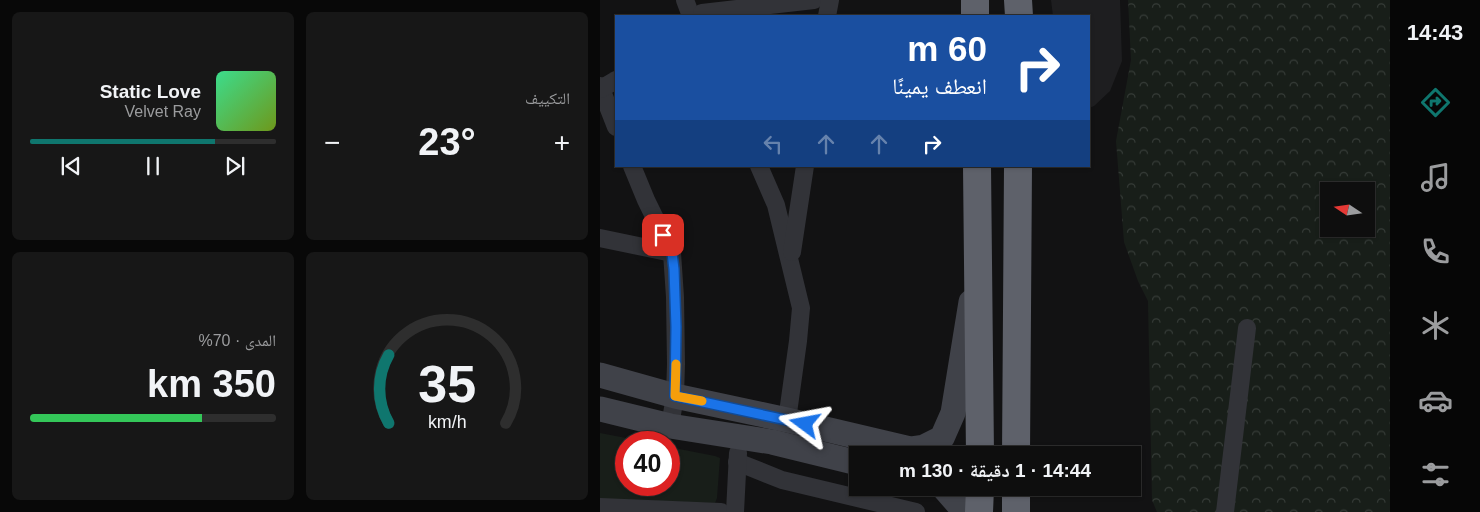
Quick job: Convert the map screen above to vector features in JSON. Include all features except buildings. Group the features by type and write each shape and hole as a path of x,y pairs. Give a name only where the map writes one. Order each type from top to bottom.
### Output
{"highway":[{"path":"975,0 975,15"},
{"path":"1018,0 1019,15"},
{"path":"977,167 980,446"},
{"path":"1016,446 1018,167"},
{"path":"979,512 980,496"},
{"path":"1016,496 1016,512"}],"street":[{"path":"685,0 699,11 814,0"},
{"path":"827,15 830,0"},
{"path":"606,85 615,122"},
{"path":"632,167 672,253 676,320 675,396 670,426"},
{"path":"759,167 776,205 801,308 787,420"},
{"path":"791,262 805,167"},
{"path":"600,238 672,253"},
{"path":"600,375 675,396 745,410 910,449 924,447 942,438 953,412 967,319 978,268"},
{"path":"1225,512 1247,328"},
{"path":"600,409 670,426 772,442 849,461"},
{"path":"735,512 737,462 745,410"},
{"path":"737,462 782,480 916,512"},
{"path":"951,496 964,512"},
{"path":"600,507 721,512"}],"shaded area":[{"path":"1051,0 1120,0 1122,61 1110,91 1094,106 1090,108 1090,15 1053,15"}],"green space":[{"path":"1128,0 1390,0 1390,512 1157,512 1152,500 1148,301 1138,281 1124,242 1116,141 1131,60"},
{"path":"600,433 615,436 615,496 680,496 680,449 720,458 715,503 600,499"}],"slow traffic":[{"path":"676,364 675,396 702,401"}],"route":[{"path":"663,235 672,253 674,269 676,327 675,396 805,424"}]}
